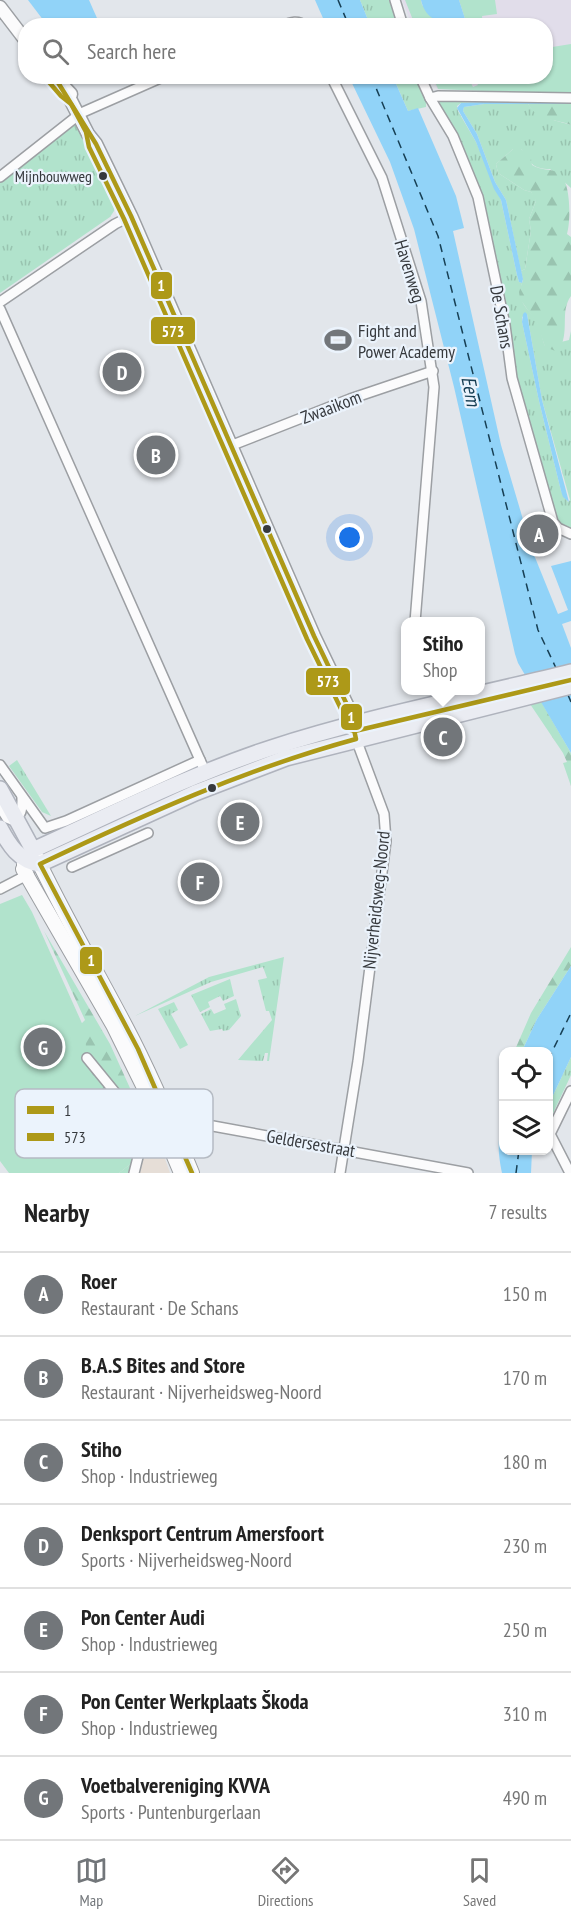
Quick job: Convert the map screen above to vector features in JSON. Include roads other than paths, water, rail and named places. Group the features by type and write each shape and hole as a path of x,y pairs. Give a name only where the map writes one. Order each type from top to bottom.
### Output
{"main road":[{"path":"31,862 202,766 273,747 354,732 530,689 571,672"},
{"path":"530,689 571,686"},
{"path":"31,862 195,793 354,732"},
{"path":"0,789 16,818 31,862 145,1089"},
{"path":"0,828 10,846 31,862 134,1042 156,1089"},
{"path":"175,1158 181,1173"},
{"path":"186,1158 192,1173"}],"street":[{"path":"395,0 401,18"},
{"path":"0,7 18,30"},
{"name":"Nijverheidsweg-Noord","path":"60,84 77,99 82,113 96,135 96,144 130,216 314,636 350,711 354,732 384,814 386,841 358,1061 341,1148 340,1173"},
{"path":"0,177 82,113 147,84"},
{"name":"Havenweg","path":"335,84 382,178 421,301 433,371 434,387 415,617"},
{"name":"De Schans","path":"424,84 453,136 478,198 505,325 513,383 553,522 561,530 571,534"},
{"path":"430,98 438,96 571,98"},
{"path":"0,302 130,216"},
{"path":"0,309 202,766 202,781 195,793"},
{"name":"Zwaaikom","path":"230,446 341,403 433,371"},
{"path":"0,765 45,828 202,766"},
{"path":"0,807 10,821 22,811 22,797"},
{"path":"72,867 145,835 135,820"},
{"path":"0,889 31,862"},
{"path":"87,1058 112,1089"},
{"path":"570,1173 550,1134 571,1091"},
{"name":"Geldersestraat","path":"213,1126 468,1173"},
{"path":"134,1173 138,1158"}],"water":[{"path":"28,0 89,0 97,18 42,18"},
{"path":"315,0 360,0 367,18 323,18"},
{"path":"421,0 459,0 465,18 432,18"},
{"name":"Eem","path":"352,84 396,84 408,111 418,108 456,196 464,228 453,231 501,445 532,550 558,614 568,610 551,566 571,561 571,621 562,624 571,648 571,753 518,663 515,654 454,387 414,229 390,162"},
{"path":"483,102 484,104 464,107 463,111 477,134 495,182 506,200 522,283 519,282 517,275 501,200 494,189 476,142 457,108 461,103"},
{"path":"525,312 542,400 569,502 563,497 561,491 539,401 522,322"},
{"path":"571,966 571,1057 553,1095 553,1047 524,1047 537,1019"},
{"path":"499,1155 532,1155 531,1173 502,1173"}],"waterway":[{"path":"484,103 571,103"}],"place":[{"name":"Mijnbouwweg","path":"103,176"},
{"name":"Fight and Power Academy","path":"338,340"},
{"name":"Denksport Centrum Amersfoort","path":"122,372"},
{"name":"B.A.S Bites and Store","path":"156,455"},
{"name":"Roer","path":"539,534"},
{"name":"Stiho","path":"443,737"},
{"name":"Pon Center Audi","path":"240,822"},
{"name":"Pon Center Werkplaats Škoda","path":"200,882"},
{"name":"Voetbalvereniging KVVA","path":"43,1047"}]}
